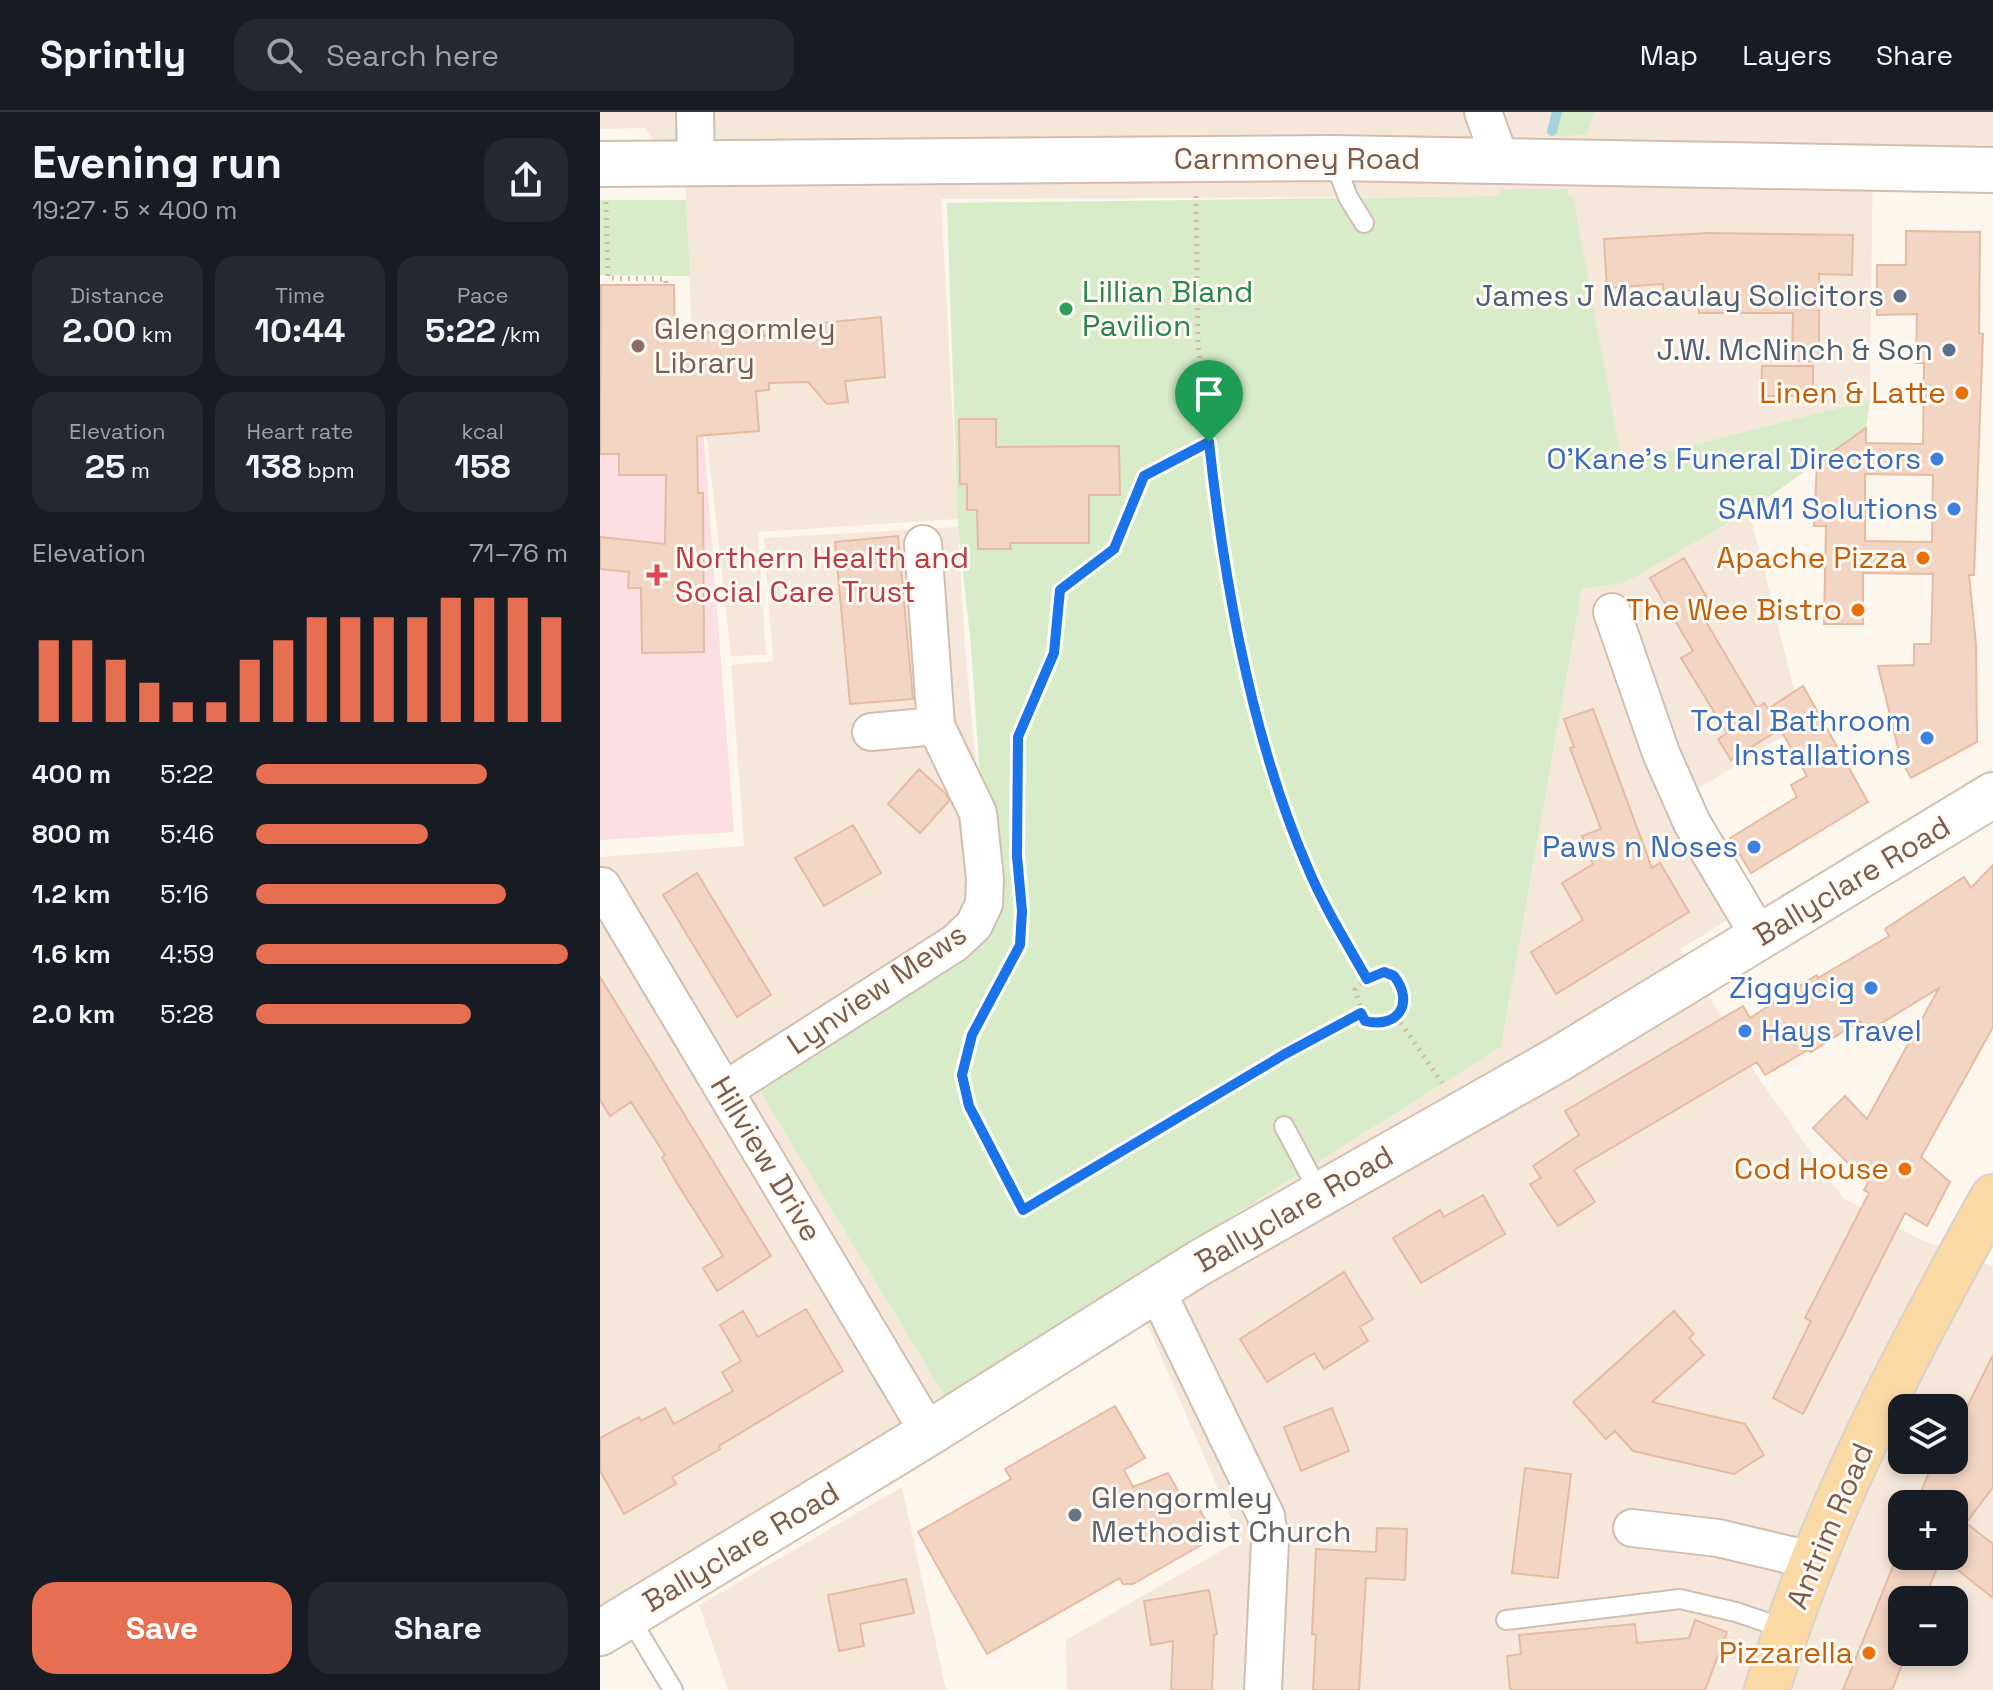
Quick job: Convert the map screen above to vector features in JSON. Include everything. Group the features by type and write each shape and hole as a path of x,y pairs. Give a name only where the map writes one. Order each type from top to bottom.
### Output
{"main road":[{"name":"Carnmoney Road","path":"603,178 696,164 1196,158 1993,170"},
{"name":"Ballyclare Road","path":"614,1624 929,1433 1156,1289 1463,1113 1993,795"},
{"name":"Antrim Road","path":"1767,1690 1811,1560 1899,1374 1993,1197"}],"street":[{"path":"695,112 696,164"},
{"path":"1483,112 1495,145 1495,161"},
{"name":"Lynview Mews","path":"725,1090 955,943 974,925 984,904 978,813 936,726 923,544"},
{"path":"1612,612 1661,753 1692,823 1760,937"},
{"path":"871,732 936,726"},
{"name":"Hillview Drive","path":"602,886 929,1433"},
{"path":"1156,1289 1266,1516 1270,1541 1263,1690"},
{"path":"1632,1528 1718,1538 1811,1560"}],"lane":[{"path":"1333,158 1348,197 1364,223"},
{"path":"1284,1126 1320,1194"},
{"path":"1506,1620 1680,1599 1736,1612 1786,1629"},
{"path":"614,1624 673,1690"}],"path":[{"path":"1196,158 1198,344 1214,486 1246,665 1278,789 1307,868 1367,979"},
{"path":"603,178 608,278 666,279 666,285"},
{"path":"1016,828 1018,737 1054,653 1060,590 1114,549 1144,476 1209,442"},
{"path":"1020,883 1020,945 972,1035 962,1075 969,1106 1023,1210 1285,1054 1361,1013"},
{"path":"1384,972 1394,976 1406,998 1404,1008 1396,1016 1377,1024 1365,1021 1361,1013 1355,990 1367,979 1384,972"},
{"path":"1396,1016 1463,1113"}],"shaded area":[{"path":"600,112 1993,112 1993,149 1873,146 1870,400 1622,463 1572,196 941,199 958,519 758,532 766,655 731,656 703,402 692,339 686,188 645,128 600,129"},
{"name":"Northern Health and Social Care Trust","path":"600,412 702,414 734,832 600,840"},
{"path":"1749,511 1803,724 1693,792 1759,901 1680,949 1756,1074 1843,1198 1922,1240 1993,1266 1993,1690 1067,1690 1066,1640 1240,1540 1129,1282 1501,1047 1582,589 1625,583"},
{"path":"958,527 965,647 992,939 760,1091 945,1397 600,1610 600,857 744,846 731,665 773,661 764,538"},
{"path":"902,1487 946,1690 728,1690 699,1605"}],"green space":[{"path":"1558,112 1594,112 1587,135 1552,136"},
{"path":"1500,189 1567,189 1568,195 1573,196 1622,463 1870,400 1866,428 1749,511 1625,583 1582,589 1501,1047 945,1397 760,1091 991,939 971,646 958,527 947,203 1499,196"},
{"path":"600,200 686,200 690,276 600,275"}],"building":[{"path":"1906,231 1980,232 1979,333 1983,334 1974,575 1969,575 1976,644 1977,742 1911,778 1901,760 1878,666 1914,665 1914,644 1931,644 1933,574 1863,573 1863,624 1824,624 1826,526 1814,526 1817,463 1866,428 1866,443 1923,444 1924,363 1916,363 1917,314 1877,315 1877,265 1906,265","holes":["1865,474 1933,475 1932,542 1865,541"]},
{"path":"1708,233 1853,235 1852,275 1819,274 1819,362 1792,360 1793,313 1699,313 1697,290 1664,292 1663,284 1607,288 1604,239"},
{"path":"601,285 674,285 675,336 762,327 764,336 812,332 812,324 881,317 885,377 845,381 848,402 827,404 808,382 769,383 769,390 756,391 759,431 697,436 698,493 703,493 704,652 642,653 641,588 628,588 629,572 600,569 600,537 665,544 666,475 619,475 619,454 600,454"},
{"path":"1762,366 1813,366 1813,396 1761,396"},
{"path":"959,419 996,419 996,447 1119,446 1120,495 1089,495 1089,543 1010,543 1011,549 978,549 977,510 967,510 967,484 960,484"},
{"path":"898,536 913,699 850,704 835,542"},
{"path":"1684,558 1713,608 1702,615 1757,708 1764,703 1778,725 1768,709 1803,686 1868,802 1751,873 1730,838 1797,797 1791,785 1807,776 1780,729 1731,760 1718,739 1727,733 1681,658 1693,651 1650,578"},
{"path":"1593,709 1652,868 1660,863 1689,912 1556,994 1531,952 1583,920 1562,883 1593,864 1582,836 1601,829 1570,748 1574,747 1564,719"},
{"path":"919,769 946,794 949,801 920,833 888,804"},
{"path":"853,825 881,873 824,906 795,858"},
{"path":"1993,865 1993,1027 1921,1157 1950,1182 1927,1226 1905,1213 1803,1414 1773,1398 1811,1321 1805,1318 1869,1193 1864,1190 1868,1183 1813,1128 1845,1096 1867,1119 1939,988 1867,1032 1860,1021 1811,1052 1808,1050 1765,1075 1757,1062 1574,1170 1595,1202 1558,1226 1530,1184 1541,1178 1533,1166 1579,1135 1565,1111 1743,1006 1750,1018 1817,975 1818,978 1889,936 1885,929 1964,877 1971,888"},
{"path":"697,873 771,995 737,1017 663,895"},
{"path":"600,977 771,1256 717,1291 703,1268 723,1256 675,1180 662,1157 665,1155 631,1102 610,1116 600,1100"},
{"path":"1483,1195 1505,1234 1421,1283 1393,1238 1440,1210 1444,1217"},
{"path":"1344,1272 1373,1319 1360,1327 1368,1341 1324,1369 1314,1353 1267,1382 1240,1339"},
{"path":"806,1309 843,1371 719,1446 720,1449 672,1477 676,1484 624,1514 600,1471 600,1438 639,1417 641,1421 665,1408 674,1424 733,1391 722,1372 741,1361 720,1325 743,1311 758,1337"},
{"path":"1674,1311 1694,1334 1689,1338 1704,1355 1652,1402 1745,1424 1764,1455 1734,1474 1633,1451 1615,1431 1606,1439 1573,1402"},
{"path":"1993,1355 1993,1487 1968,1520 1968,1490 1922,1490 1928,1474 1968,1474 1968,1405"},
{"name":"Glengormley Methodist Church","path":"1115,1406 1145,1458 1124,1470 1133,1487 1168,1473 1182,1498 1193,1498 1215,1537 1133,1584 1123,1584 1120,1578 987,1654 918,1532 1011,1479 1005,1469"},
{"path":"1332,1408 1349,1451 1301,1471 1284,1427"},
{"path":"1525,1468 1571,1474 1558,1578 1512,1573"},
{"path":"1968,1525 1993,1544 1993,1598 1958,1570 1968,1570"},
{"path":"1377,1528 1407,1529 1405,1580 1366,1578 1359,1690 1313,1690 1316,1549 1376,1552"},
{"path":"1891,1570 1936,1570 1930,1586 1888,1586 1888,1666 1901,1666 1892,1690 1843,1690"},
{"path":"906,1579 914,1613 860,1624 864,1646 839,1651 828,1595"},
{"path":"1209,1590 1217,1634 1214,1635 1212,1690 1171,1690 1173,1641 1151,1645 1144,1601"},
{"path":"1695,1620 1727,1632 1705,1690 1510,1690 1507,1656 1521,1654 1519,1635 1635,1624 1637,1643 1689,1638"}],"waterway":[{"path":"1552,131 1557,112"}],"place":[{"name":"James J Macaulay Solicitors","path":"1900,296"},
{"name":"Lillian Bland Pavilion","path":"1066,309"},
{"name":"Glengormley Library","path":"638,346"},
{"name":"J.W. McNinch & Son","path":"1949,350"},
{"name":"Linen & Latte","path":"1962,393"},
{"name":"O'Kane's Funeral Directors","path":"1937,459"},
{"name":"SAM1 Solutions","path":"1954,509"},
{"name":"Apache Pizza","path":"1923,558"},
{"name":"Northern Health and Social Care Trust","path":"657,575"},
{"name":"The Wee Bistro","path":"1858,610"},
{"name":"Total Bathroom Installations","path":"1927,738"},
{"name":"Paws n Noses","path":"1754,847"},
{"name":"Ziggycig","path":"1871,988"},
{"name":"Hays Travel","path":"1745,1031"},
{"name":"Cod House","path":"1905,1169"},
{"name":"Glengormley Methodist Church","path":"1075,1515"},
{"name":"Pizzarella","path":"1869,1653"}],"route":[{"path":"1209,442 1251,691 1278,789 1307,868 1339,931 1367,979 1384,972 1394,976 1406,998 1404,1008 1396,1016 1377,1024 1365,1021 1361,1013 1285,1054 1023,1210 983,1137 969,1106 962,1075 972,1035 1020,945 1022,911 1015,785 1018,737 1054,653 1060,590 1114,549 1144,476 1209,442"}]}
